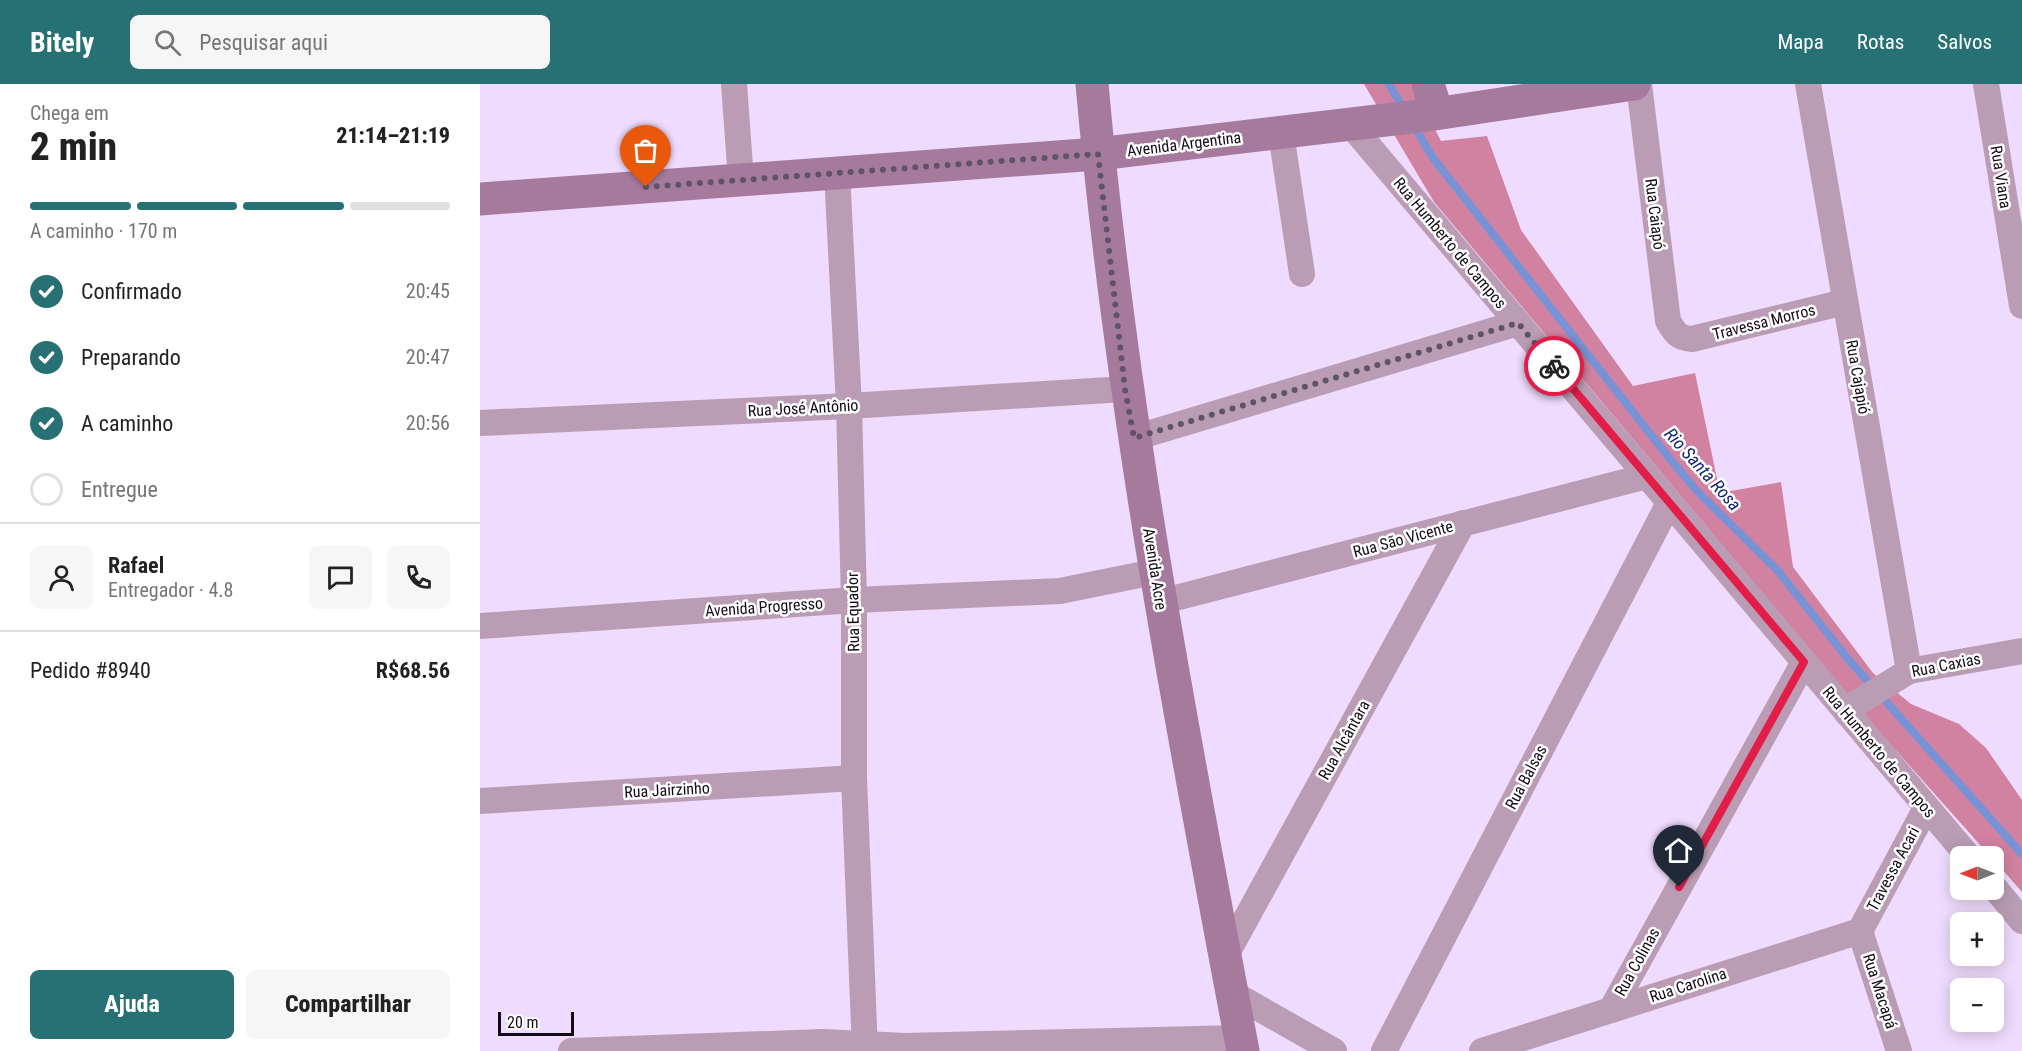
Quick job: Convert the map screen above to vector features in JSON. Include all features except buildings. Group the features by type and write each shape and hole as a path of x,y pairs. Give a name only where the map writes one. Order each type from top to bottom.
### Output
{"street":[{"path":"734,84 741,180"},
{"name":"Avenida Acre","path":"1092,84 1125,389 1157,587 1242,1044"},
{"name":"Avenida Argentina","path":"480,199 1098,154 1365,123 1431,104 1634,84"},
{"name":"Rua Caiapó","path":"1639,84 1668,321 1675,334 1682,339"},
{"name":"Rua Cajapió","path":"1808,84 1845,302 1903,673"},
{"name":"Rua Viana","path":"1986,84 2017,249 2022,306"},
{"name":"Rua Humberto de Campos","path":"1365,123 1518,323 1804,662 1852,708 1926,808 1959,846"},
{"path":"1281,132 1302,274"},
{"name":"Rua Equador","path":"837,173 849,406 854,600 854,778 865,1048"},
{"name":"Travessa Morros","path":"1682,339 1692,339 1845,302"},
{"path":"1134,438 1518,323"},
{"name":"Rua José Antônio","path":"480,423 849,406 1125,389"},
{"name":"Rua São Vicente","path":"1157,587 1463,523 1647,476"},
{"name":"Rua Balsas","path":"1384,1051 1669,503"},
{"name":"Rua Alcântara","path":"1226,957 1463,523"},
{"name":"Avenida Progresso","path":"480,627 854,600 1157,587"},
{"name":"Rua Caxias","path":"1852,708 1903,673 2022,651"},
{"name":"Rua Colinas","path":"1611,1010 1804,662"},
{"name":"Rua Jairzinho","path":"480,801 854,778"},
{"name":"Travessa Acari","path":"1860,931 1926,808"},
{"path":"2004,899 2022,921"},
{"name":"Rua Carolina","path":"1482,1051 1860,931"},
{"name":"Rua Macapá","path":"1860,931 1899,1051"},
{"path":"1232,993 1334,1051"},
{"path":"571,1051 823,1042 865,1048 1242,1044"}],"shaded area":[{"path":"1364,84 1412,84 1441,141 1487,136 1521,230 1633,386 1695,373 1720,493 1781,482 1793,567 1873,673 1911,704 1959,724 1986,748 2022,800 2022,892 2004,871 2004,846 1981,846 1875,727 1434,202"}],"waterway":[{"name":"Rio Santa Rosa","path":"1389,84 1403,108"},
{"name":"Rio Santa Rosa","path":"1414,126 1433,158 1670,459 1697,491 1778,571 1848,659 2022,854"}],"way so far":[{"path":"646,187 1098,154 1125,389 1134,438 1518,323 1554,366"}],"route":[{"path":"1554,366 1804,662 1679,887"}]}
